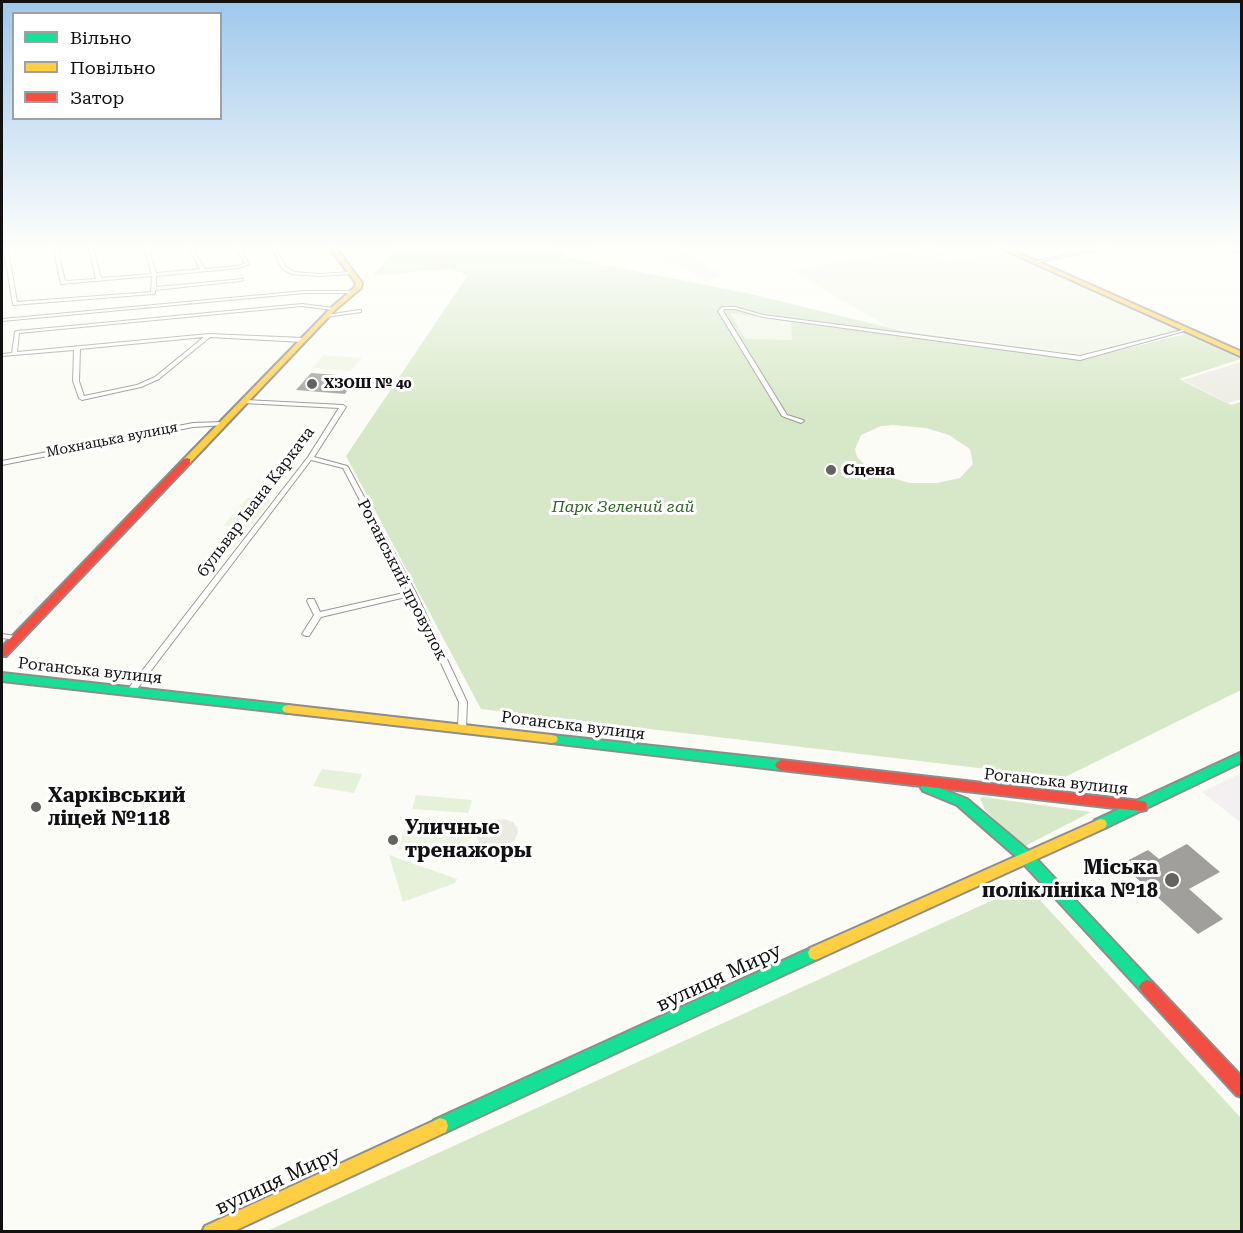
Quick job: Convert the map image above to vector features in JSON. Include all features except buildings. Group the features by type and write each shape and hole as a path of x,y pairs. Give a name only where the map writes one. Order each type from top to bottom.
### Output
{"street":[{"path":"2,320 157,305"},
{"path":"14,354 17,332 302,305 329,312 359,311"},
{"path":"2,653 338,305"},
{"path":"1129,305 1242,355"},
{"path":"801,421 785,416 720,310 724,308 807,322 1080,358 1186,330"},
{"path":"2,355 209,335 303,340"},
{"path":"77,348 76,381 82,398 140,386 157,378 209,335"},
{"name":"бульвар Івана Каркача","path":"131,691 310,458 343,407 245,402"},
{"name":"Мохнацька вулиця","path":"2,463 193,424 223,424"},
{"name":"Роганський провулок","path":"310,458 345,467 412,592 462,702 462,728"},
{"path":"306,634 318,615 412,592"},
{"path":"311,601 318,615"},
{"path":"2,636 15,638"},
{"name":"Роганська вулиця","path":"2,676 1141,806"},
{"name":"вулиця Миру","path":"211,1232 1025,856 1141,806 1242,756"},
{"path":"894,779 940,791 962,802 1025,856 1242,1089"}],"shaded area":[{"path":"1241,362 1241,399 1228,403 1183,380"},
{"path":"1241,773 1241,823 1202,792"},
{"path":"504,819 513,822 517,827 515,840 504,846 488,844 483,848 475,836 477,821"}],"green space":[{"name":"Парк Зелений гай","path":"448,305 794,305 903,331 1093,357 1185,334 1241,359 1179,379 1231,405 1241,402 1241,690 1063,778 481,709 346,456","holes":["881,426 926,428 949,435 970,449 973,464 960,478 937,483 910,483 885,476 864,464 857,457 855,449 861,435"]},
{"path":"850,305 1120,305 1177,330 1081,355 890,328"},
{"path":"730,313 791,322 792,340 745,339"},
{"path":"324,355 362,358 350,371 312,368"},
{"path":"247,498 271,500 248,528 223,526"},
{"path":"322,769 362,774 354,793 313,786"},
{"path":"416,795 472,800 468,813 412,809"},
{"path":"980,798 1091,812 1023,847 985,810"},
{"path":"407,819 474,821 468,854 398,850"},
{"path":"389,855 457,879 455,883 403,902"},
{"path":"1026,885 1241,1118 1241,1231 267,1231"}],"traffic: fast":[{"path":"2,677 288,709"},
{"path":"552,739 781,765"},
{"path":"1100,824 1242,756"},
{"path":"927,788 962,802 1025,856 1147,987"},
{"path":"440,1126 815,953"}],"traffic: slow":[{"path":"187,461 338,305"},
{"path":"1129,305 1242,355"},
{"path":"288,709 552,739"},
{"path":"815,953 1100,824"},
{"path":"211,1232 440,1126"}],"traffic: jam":[{"path":"2,653 187,461"},
{"path":"781,765 1141,806"},
{"path":"1147,987 1242,1089"}],"place":[{"name":"ХЗОШ № 40","path":"312,384"},
{"name":"Сцена","path":"831,470"},
{"name":"Харківський ліцей №118","path":"36,807"},
{"name":"Уличные тренажоры","path":"393,840"},
{"name":"Міська поліклініка №18","path":"1172,880"}]}
